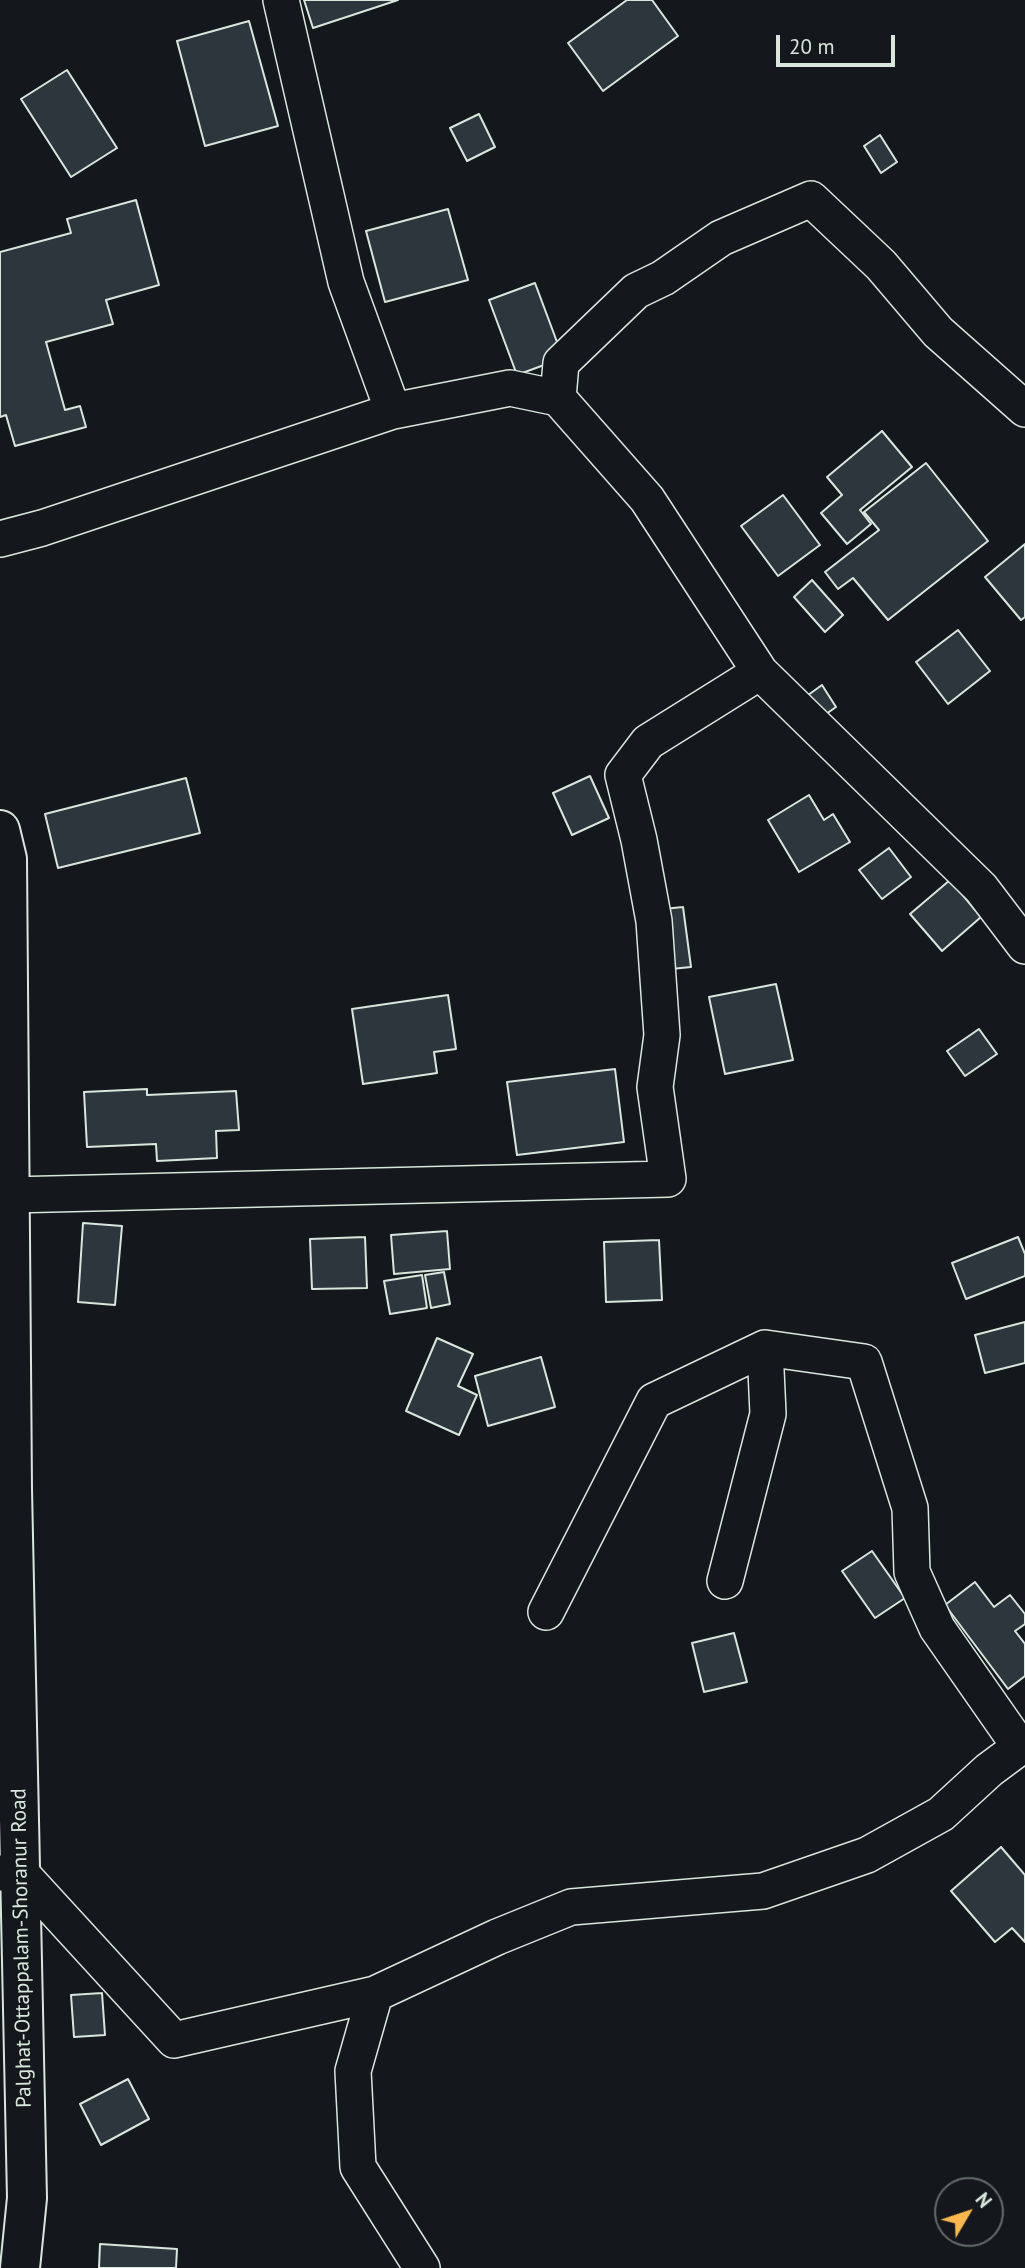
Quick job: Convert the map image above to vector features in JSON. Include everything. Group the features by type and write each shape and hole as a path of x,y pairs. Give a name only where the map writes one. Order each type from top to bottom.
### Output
{"main road":[{"name":"Palghat-Ottappalam-Shoranur Road","path":"0,830 7,859 12,1489 10,1873 27,2197 20,2268"}],"street":[{"path":"281,0 346,282 393,411"},
{"path":"558,398 561,363 636,291 663,278 721,238 811,199 881,265 938,332 1025,409"},
{"path":"0,539 42,528 393,411 510,388 558,398 647,499 760,672 981,888 1025,946"},
{"path":"9,1195 668,1179 656,1087 662,1035 654,921 639,840 623,775 649,742 760,672"},
{"path":"10,1873 174,2040 375,1994 497,1937 570,1908 763,1891 867,1854 941,1814 989,1770 1023,1748 937,1628 912,1572 910,1508 864,1362 765,1348 654,1401 547,1612"},
{"path":"725,1581 768,1414 765,1348"},
{"path":"375,1994 353,2071 358,2167 422,2268"}],"building":[{"path":"304,0 398,0 313,28"},
{"path":"627,0 652,0 678,36 603,91 568,43"},
{"path":"249,21 278,126 205,146 177,41"},
{"path":"67,70 117,148 71,177 21,99"},
{"path":"479,114 495,147 467,161 450,128"},
{"path":"880,135 897,162 881,173 864,146"},
{"path":"136,200 159,285 106,300 113,324 46,342 65,410 80,406 86,427 15,446 6,415 0,417 0,252 71,233 67,219"},
{"path":"448,209 468,280 385,302 366,231"},
{"path":"535,283 563,358 517,375 489,300"},
{"path":"882,431 912,467 860,510 871,524 847,544 821,513 842,495 827,477"},
{"path":"926,463 988,541 888,620 853,578 838,589 825,572 879,530 864,512"},
{"path":"783,495 820,545 778,576 741,526"},
{"path":"1025,544 1025,617 1021,620 985,577"},
{"path":"812,580 843,615 825,632 794,597"},
{"path":"958,630 990,671 948,704 916,662"},
{"path":"822,685 836,707 812,724 797,703"},
{"path":"590,776 609,818 572,835 553,793"},
{"path":"186,778 200,833 58,868 45,814"},
{"path":"809,795 824,820 833,814 850,842 799,872 768,820"},
{"path":"889,848 911,877 882,899 859,870"},
{"path":"950,880 981,917 942,951 910,914"},
{"path":"683,907 691,967 661,970 654,910"},
{"path":"776,984 793,1060 725,1074 709,997"},
{"path":"448,995 456,1049 434,1052 437,1073 363,1084 352,1009"},
{"path":"979,1029 997,1054 965,1076 947,1051"},
{"path":"615,1069 624,1142 517,1155 507,1082"},
{"path":"147,1089 147,1095 236,1091 239,1130 216,1131 217,1158 157,1161 156,1144 87,1147 84,1092"},
{"path":"83,1223 122,1226 115,1305 78,1302"},
{"path":"447,1231 450,1269 394,1274 391,1235"},
{"path":"365,1237 367,1288 312,1289 310,1239"},
{"path":"1018,1237 1025,1254 1025,1276 966,1299 952,1263"},
{"path":"659,1240 662,1300 606,1302 604,1242"},
{"path":"444,1272 450,1304 431,1308 425,1275"},
{"path":"422,1275 427,1308 390,1314 384,1281"},
{"path":"1025,1322 1025,1363 985,1373 975,1335"},
{"path":"437,1338 473,1354 458,1386 477,1395 459,1435 406,1411"},
{"path":"541,1357 555,1407 488,1426 475,1376"},
{"path":"872,1551 905,1598 875,1618 842,1571"},
{"path":"975,1582 994,1607 1010,1595 1025,1614 1025,1624 1015,1631 1025,1644 1025,1676 1008,1689 945,1605"},
{"path":"734,1633 747,1682 704,1692 692,1643"},
{"path":"1001,1847 1025,1875 1025,1942 1012,1928 995,1942 951,1891"},
{"path":"102,1993 105,2035 74,2037 71,1995"},
{"path":"128,2079 149,2119 101,2145 80,2104"},
{"path":"100,2244 177,2249 176,2268 99,2268"}]}
